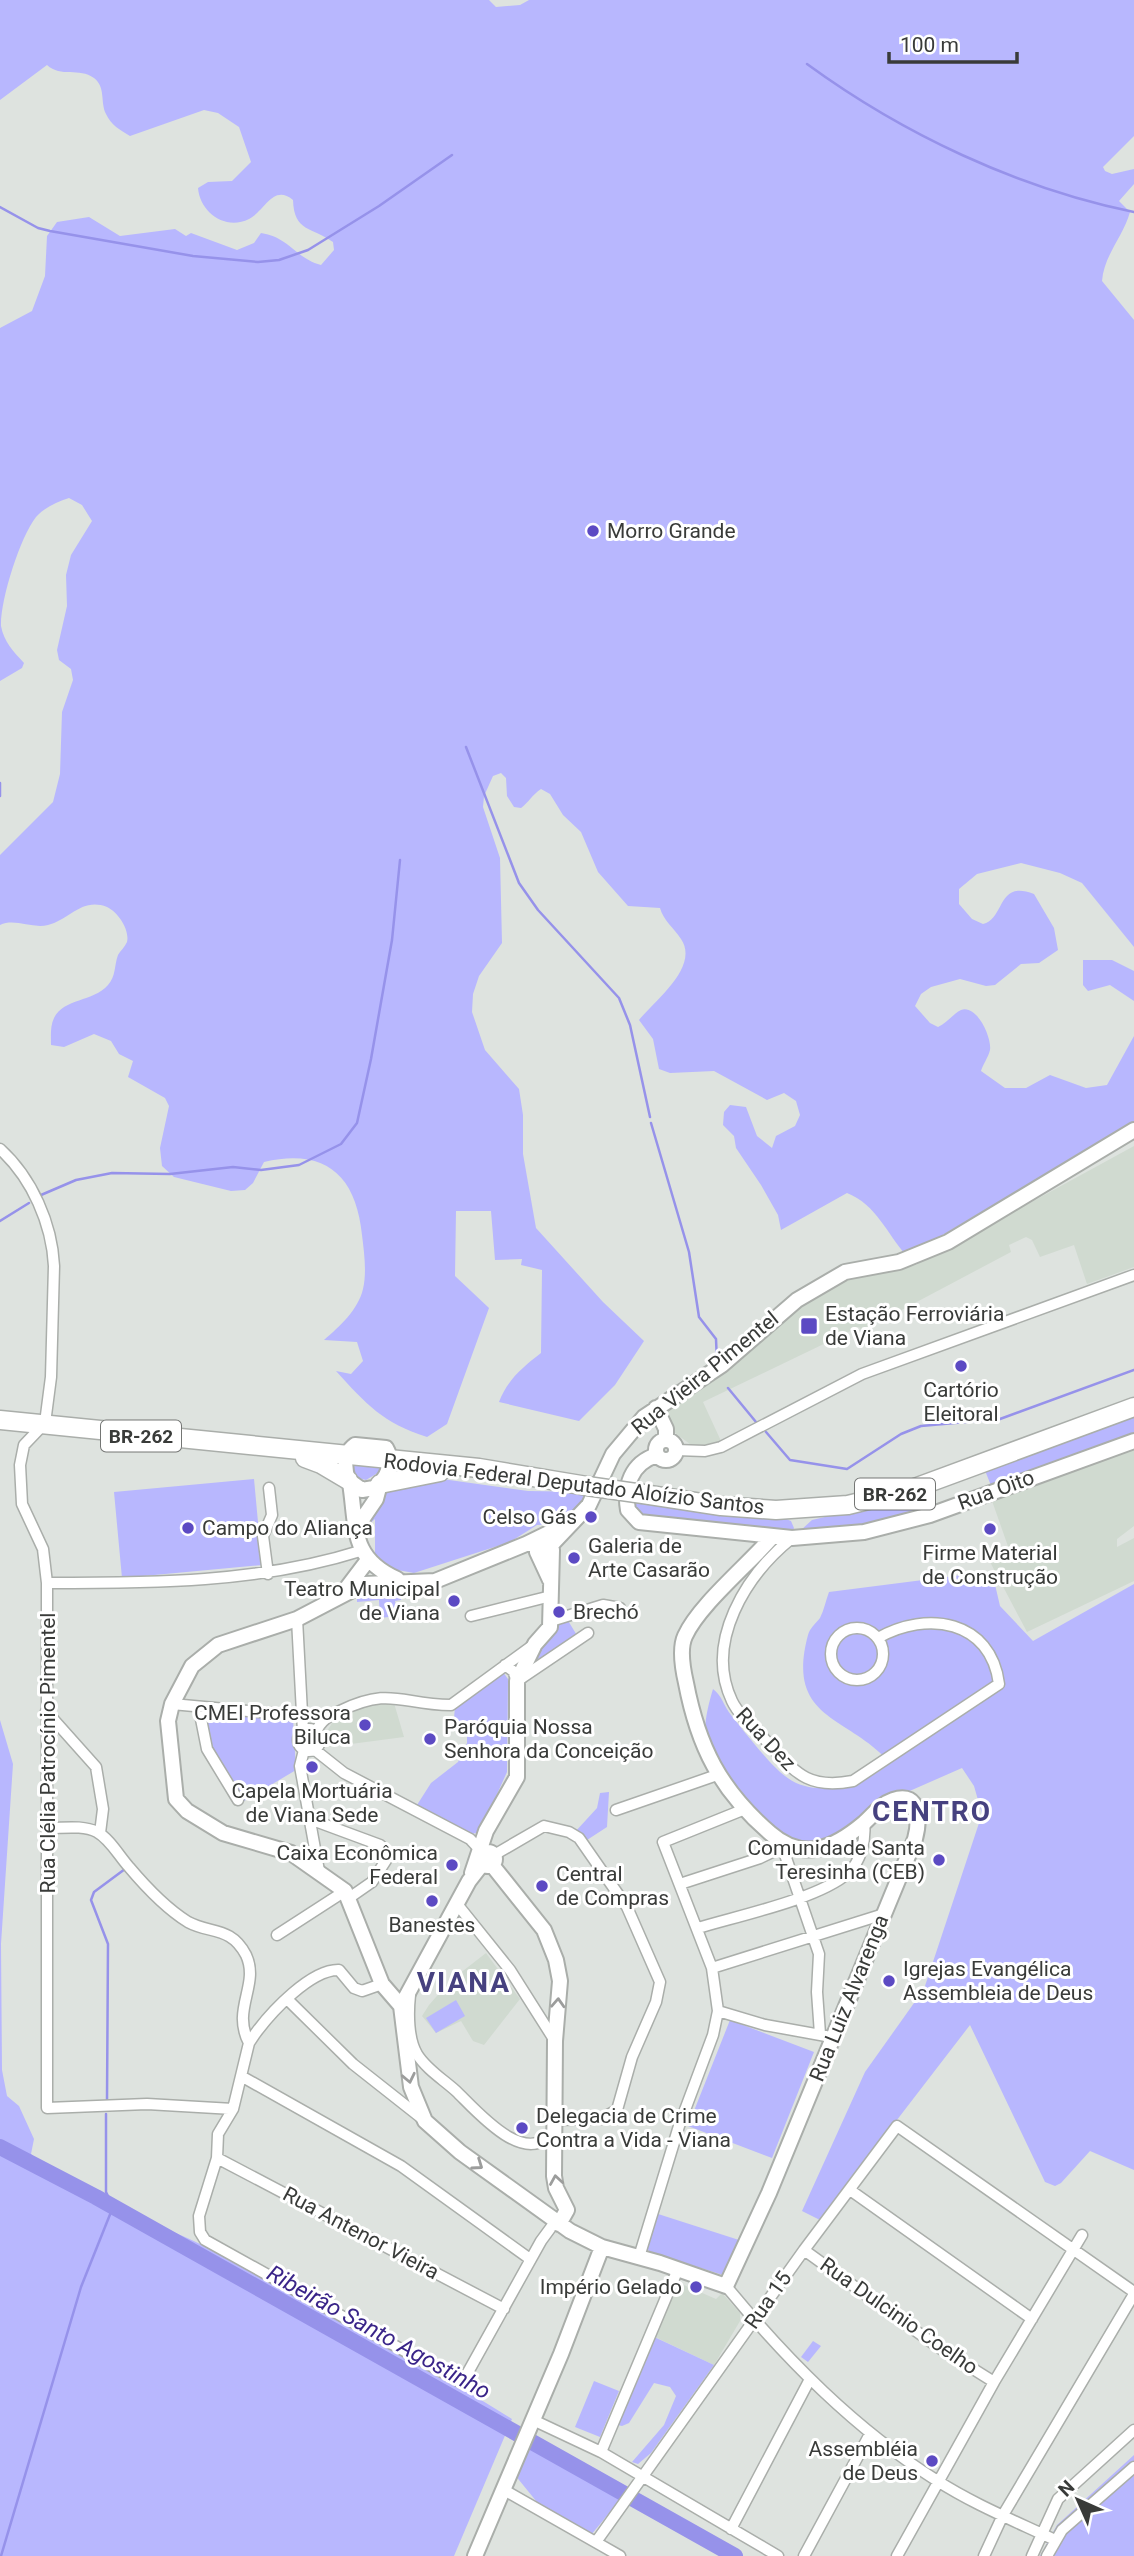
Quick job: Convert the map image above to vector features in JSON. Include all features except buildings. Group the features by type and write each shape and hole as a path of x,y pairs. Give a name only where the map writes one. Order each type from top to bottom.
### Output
{"highway":[{"name":"Rodovia Federal Deputado Aloízio Santos","path":"282,1449 299,1444 388,1454 721,1506 776,1510 848,1505 909,1490 1134,1407"},
{"name":"BR-262","path":"0,1420 282,1449"},
{"path":"282,1449 321,1464 349,1482"},
{"path":"380,1484 422,1474 479,1468"}],"street":[{"name":"Rua Vieira Pimentel","path":"539,1544 571,1522 589,1505 623,1440 656,1408 722,1365 785,1309 834,1277 862,1267 899,1262 935,1248 1134,1130"},
{"path":"0,1149 10,1158 32,1193 53,1248 51,1377 46,1423"},
{"path":"656,1408 671,1445 705,1451 721,1447 862,1374 1134,1275"},
{"name":"Rua Clélia Patrocínio Pimentel","path":"46,1423 24,1445 20,1465 22,1504 43,1549 47,1583 47,2108 147,2104 233,2109"},
{"name":"Rua Oito","path":"671,1445 656,1446 657,1455 642,1462 628,1481 628,1510 639,1522 792,1538 845,1535 905,1522 1134,1441"},
{"path":"351,1450 344,1465 364,1555 384,1573 405,1583"},
{"path":"357,1527 376,1499 388,1454"},
{"path":"349,1482 362,1490 380,1484"},
{"path":"268,1488 272,1515 263,1536 268,1574"},
{"path":"718,2011 765,2025 826,2036 817,1992 820,1964 784,1847 717,1775 694,1722 684,1674 683,1641 705,1609 773,1536"},
{"name":"Rua Dez","path":"792,1538 771,1555 742,1598 725,1638 722,1662 734,1705 783,1761 806,1779 820,1784 853,1781 999,1684 992,1655 970,1632 955,1625 914,1625 895,1628 878,1637"},
{"path":"303,1732 316,1732 329,1717 373,1698 385,1696 451,1705 535,1644 545,1636 551,1621 552,1550 539,1544 499,1556 435,1581 364,1584 331,1598"},
{"path":"47,1583 121,1583 268,1574 364,1555"},
{"path":"364,1555 350,1585 331,1598 297,1619 208,1651 183,1678 167,1721 174,1792 180,1804 223,1833 284,1849 319,1871 347,1895 382,1984 405,2008 417,2055 503,2135 537,2143 547,2140 553,2126"},
{"path":"471,1616 552,1592"},
{"path":"551,1621 603,1605 620,1608"},
{"path":"297,1619 303,1732 298,1741 344,1773 464,1836 486,1856 533,1914 551,1942 560,1981 553,2126 556,2188 567,2210 559,2224 547,2231 530,2259 462,2383 205,2240 200,2232 198,2216 217,2158 218,2134 233,2109 249,2043 309,1980 335,1969 343,1972 358,1990 382,1984"},
{"path":"858,1628 878,1637 883,1647 879,1668 861,1680 840,1674 831,1655 838,1635 858,1628"},
{"path":"517,1681 588,1633"},
{"path":"517,1681 535,1644"},
{"path":"425,2121 411,2087 405,2008 418,1972 486,1856 497,1815 517,1777 517,1681 513,1671 505,1665"},
{"path":"172,1704 199,1709 302,1717"},
{"path":"199,1709 206,1749 238,1800"},
{"path":"46,1710 96,1767 103,1809 100,1833"},
{"path":"316,1732 320,1741 309,1750 300,1766 307,1818 319,1871"},
{"path":"616,1810 717,1775"},
{"name":"Rua Luiz Alvarenga","path":"726,2286 769,2193 826,2036 884,1914 915,1839 920,1817 912,1804 899,1799 881,1807 864,1823 820,1849 784,1847"},
{"path":"639,2257 679,2126 713,2035 718,2011 712,1968 680,1884 664,1851 663,1842 746,1809"},
{"path":"277,1935 372,1882 390,1854 380,1845 307,1818"},
{"path":"698,1928 800,1896 842,1878 852,1869 864,1843 864,1823"},
{"path":"486,1856 544,1826 569,1832 579,1838 627,1907 660,1982 656,2002 632,2057 617,2110 601,2119 553,2126"},
{"path":"49,1828 81,1828 100,1833 131,1870 188,1922 225,1933 242,1949 247,1956 250,1978 241,2023 249,2043"},
{"path":"760,1858 770,1846 773,1836"},
{"path":"680,1884 760,1858 784,1847"},
{"path":"457,1904 510,1970 555,2042"},
{"path":"712,1968 884,1914"},
{"path":"288,2000 353,2064 460,2152 559,2224 602,2247 726,2286 810,2379 870,2434 937,2481 1055,2540"},
{"path":"241,2076 344,2131 401,2166 530,2259"},
{"name":"Rua 15","path":"596,2542 804,2250 897,2126 1074,2248"},
{"name":"Rua Antenor Vieira","path":"217,2158 503,2309"},
{"path":"850,2190 1032,2319"},
{"path":"898,2556 937,2481 1082,2235"},
{"path":"475,2556 602,2247"},
{"path":"984,2556 1003,2515 1134,2293 1074,2248"},
{"name":"Rua Dulcinio Coelho","path":"804,2250 938,2347 994,2382"},
{"path":"601,2452 678,2269"},
{"path":"731,2529 810,2379"},
{"path":"531,2424 601,2452 778,2556"},
{"path":"1032,2556 1052,2507 1061,2495 1134,2430"},
{"path":"804,2556 870,2434"},
{"path":"1047,2556 1055,2540 1134,2467"},
{"path":"504,2490 620,2556"}],"shaded area":[{"path":"0,0 489,0 496,7 520,5 529,0 1134,0 1134,136 1103,167 1112,174 1134,169 1134,184 1119,201 1130,212 1106,263 1102,281 1134,320 1134,947 1082,883 1060,873 1021,863 977,874 959,889 959,904 972,919 983,924 990,921 1007,896 1014,892 1034,894 1054,928 1058,950 1039,963 1021,964 995,985 986,986 960,979 931,987 921,994 915,1006 930,1023 938,1027 961,1010 973,1012 986,1030 990,1045 981,1071 1005,1088 1026,1088 1050,1075 1086,1088 1107,1085 1134,1036 1134,1122 907,1256 874,1212 847,1193 781,1230 778,1215 736,1148 734,1136 723,1125 724,1112 730,1105 746,1107 757,1136 772,1148 776,1136 795,1126 800,1115 796,1101 784,1093 767,1100 714,1071 670,1073 659,1069 653,1039 639,1020 680,972 685,961 681,939 660,908 628,906 598,872 581,832 563,815 550,794 541,789 521,808 514,807 507,796 506,778 501,773 493,776 484,796 483,807 500,858 502,943 479,976 473,994 472,1012 485,1050 519,1089 523,1115 523,1154 536,1228 603,1302 644,1341 615,1385 579,1421 499,1402 511,1381 541,1353 542,1270 521,1265 522,1259 495,1260 491,1211 456,1211 455,1276 489,1308 447,1424 427,1437 387,1419 357,1393 336,1371 351,1374 363,1361 357,1342 324,1340 353,1311 361,1297 364,1282 359,1214 353,1196 344,1182 334,1171 320,1163 304,1159 264,1162 253,1183 245,1190 231,1191 174,1177 162,1166 160,1148 169,1106 165,1098 128,1077 133,1061 119,1054 111,1041 94,1034 64,1047 51,1045 52,1024 59,1012 72,1003 95,995 111,982 118,955 127,942 127,932 122,922 107,907 90,905 48,925 0,925 0,855 53,802 60,774 62,712 73,680 71,669 59,660 57,650 67,606 66,575 71,555 92,521 82,505 69,498 43,510 30,526 7,586 1,626 7,642 24,663 22,668 0,681 0,328 32,311 45,276 47,236 57,222 89,217 120,236 175,229 186,236 191,233 237,250 254,243 261,233 279,239 305,258 321,265 334,250 333,242 301,223 294,210 293,200 286,196 274,197 249,219 240,222 223,221 209,212 203,205 198,188 208,182 232,181 251,162 239,127 218,113 204,110 130,136 108,118 100,86 94,78 82,73 58,71 47,65 0,100"},
{"path":"1083,960 1112,960 1134,971 1134,1001 1110,985 1088,991 1083,985"},
{"path":"1134,1146 1134,1267 1087,1284 1074,1245 1040,1257 1032,1240 1026,1237 1009,1245 1011,1252 862,1331 859,1327 703,1402 721,1441 694,1447 675,1433 667,1412 789,1310 850,1277 916,1265"},
{"path":"1134,1416 1134,1439 992,1488 984,1468"},
{"path":"1134,1446 1134,1526 1117,1539 1117,1547 1134,1538 1134,1581 1027,1632 989,1560 1010,1552 991,1498"},
{"path":"350,1464 381,1467 381,1471 366,1480 358,1478"},
{"path":"435,1478 528,1491 593,1492 581,1508 559,1524 537,1525 510,1542 414,1573 392,1569 375,1555 375,1519 365,1528 365,1523 388,1491"},
{"name":"Campo do Aliança","path":"254,1479 262,1565 122,1578 114,1492"},
{"path":"927,1488 937,1505 871,1526 801,1530 812,1520"},
{"path":"629,1499 786,1519 791,1521 794,1528 792,1532 642,1521"},
{"path":"970,1574 993,1576 1000,1606 1033,1641 1134,1584 1134,2170 1090,2151 1061,2183 1055,2186 1045,2182 970,2025 820,2220 802,2211 865,2072 924,1989 982,1814 974,1786 962,1768 880,1804 840,1835 795,1844 758,1812 719,1768 706,1743 708,1709 713,1689 764,1756 785,1776 797,1783 825,1788 839,1787 868,1778 890,1763 874,1747 825,1713 813,1701 805,1685 803,1663 808,1635 820,1618 829,1592"},
{"path":"387,1587 388,1593 401,1593 401,1600 395,1601 398,1616 380,1618 379,1600 357,1602 357,1591"},
{"path":"567,1619 578,1637 528,1670 555,1625"},
{"path":"503,1672 508,1679 507,1772 480,1832 472,1834 417,1805 431,1783 458,1762 467,1743 467,1732 454,1718 455,1707"},
{"name":"CMEI Professora Biluca","path":"394,1703 404,1737 328,1747 326,1733 335,1718 359,1708"},
{"path":"203,1713 293,1718 296,1770 244,1801 208,1748"},
{"path":"0,1720 13,1764 1,1944 2,2070 7,2096 19,2106 34,2139 31,2154 49,2170 89,2195 179,2234 280,2285 397,2350 512,2419 454,2556 0,2556"},
{"path":"609,1792 607,1827 587,1840 575,1832 597,1808 600,1793"},
{"path":"486,1953 520,1999 484,2045 473,2041 461,2021 436,2033 422,2016 450,1981"},
{"path":"456,2000 465,2016 436,2033 426,2018"},
{"path":"730,2020 814,2052 772,2158 688,2126"},
{"path":"655,2213 739,2240 728,2272 723,2275 650,2252 645,2246"},
{"path":"677,2282 716,2299 722,2293 740,2313 740,2321 714,2365 655,2337"},
{"path":"650,2335 714,2365 651,2453 638,2464 632,2462 664,2425 676,2396 670,2387 654,2383 629,2423 622,2426 613,2424"},
{"path":"813,2341 821,2346 808,2362 801,2357"},
{"path":"594,2381 619,2391 600,2437 575,2427"},
{"path":"528,2439 624,2495 591,2535 541,2507 516,2476"},
{"path":"1134,2455 1134,2556 1040,2556 1057,2525"}],"waterway":[{"path":"807,64 882,113 963,155 1047,189 1134,212"},
{"path":"0,207 38,228 50,231 193,256 258,262 279,260 308,250 379,206 452,155"},
{"path":"466,747 519,883 538,910 619,998 630,1025 650,1117"},
{"path":"0,783 0,796"},
{"path":"41,1195 76,1180 112,1173 170,1174 233,1167 261,1170 299,1165 341,1144 357,1123 371,1059 392,940 400,860"},
{"path":"651,1123 689,1252 699,1317 716,1339 717,1362"},
{"path":"0,1221 29,1203"},
{"path":"766,1432 790,1460 847,1469 901,1434 921,1426 1000,1419 1134,1370"},
{"path":"728,1388 756,1422"},
{"path":"107,2100 108,1944 91,1900 94,1892 125,1869"},
{"path":"1,2556 81,2287 113,2207 106,2192 106,2114"},
{"name":"Ribeirão Santo Agostinho","path":"0,2147 96,2197 735,2556"}],"place":[{"name":"Morro Grande","path":"593,531"},
{"name":"Estação Ferroviária de Viana","path":"809,1326"},
{"name":"Cartório Eleitoral","path":"961,1366"},
{"name":"Celso Gás","path":"591,1517"},
{"name":"Campo do Aliança","path":"188,1528"},
{"name":"Firme Material de Construção","path":"990,1529"},
{"name":"Galeria de Arte Casarão","path":"574,1558"},
{"name":"Teatro Municipal de Viana","path":"454,1601"},
{"name":"Brechó","path":"559,1612"},
{"name":"CMEI Professora Biluca","path":"365,1725"},
{"name":"Paróquia Nossa Senhora da Conceição","path":"430,1739"},
{"name":"Capela Mortuária de Viana Sede","path":"312,1767"},
{"name":"Comunidade Santa Teresinha (CEB)","path":"939,1860"},
{"name":"Caixa Econômica Federal","path":"452,1865"},
{"name":"Central de Compras","path":"542,1886"},
{"name":"Banestes","path":"432,1901"},
{"name":"Igrejas Evangélica Assembleia de Deus","path":"889,1981"},
{"name":"Delegacia de Crime Contra a Vida - Viana","path":"522,2128"},
{"name":"Império Gelado","path":"696,2287"},
{"name":"Assembléia de Deus","path":"932,2461"}],"district":[{"name":"CENTRO","path":"932,1811"},
{"name":"VIANA","path":"464,1982"}]}
